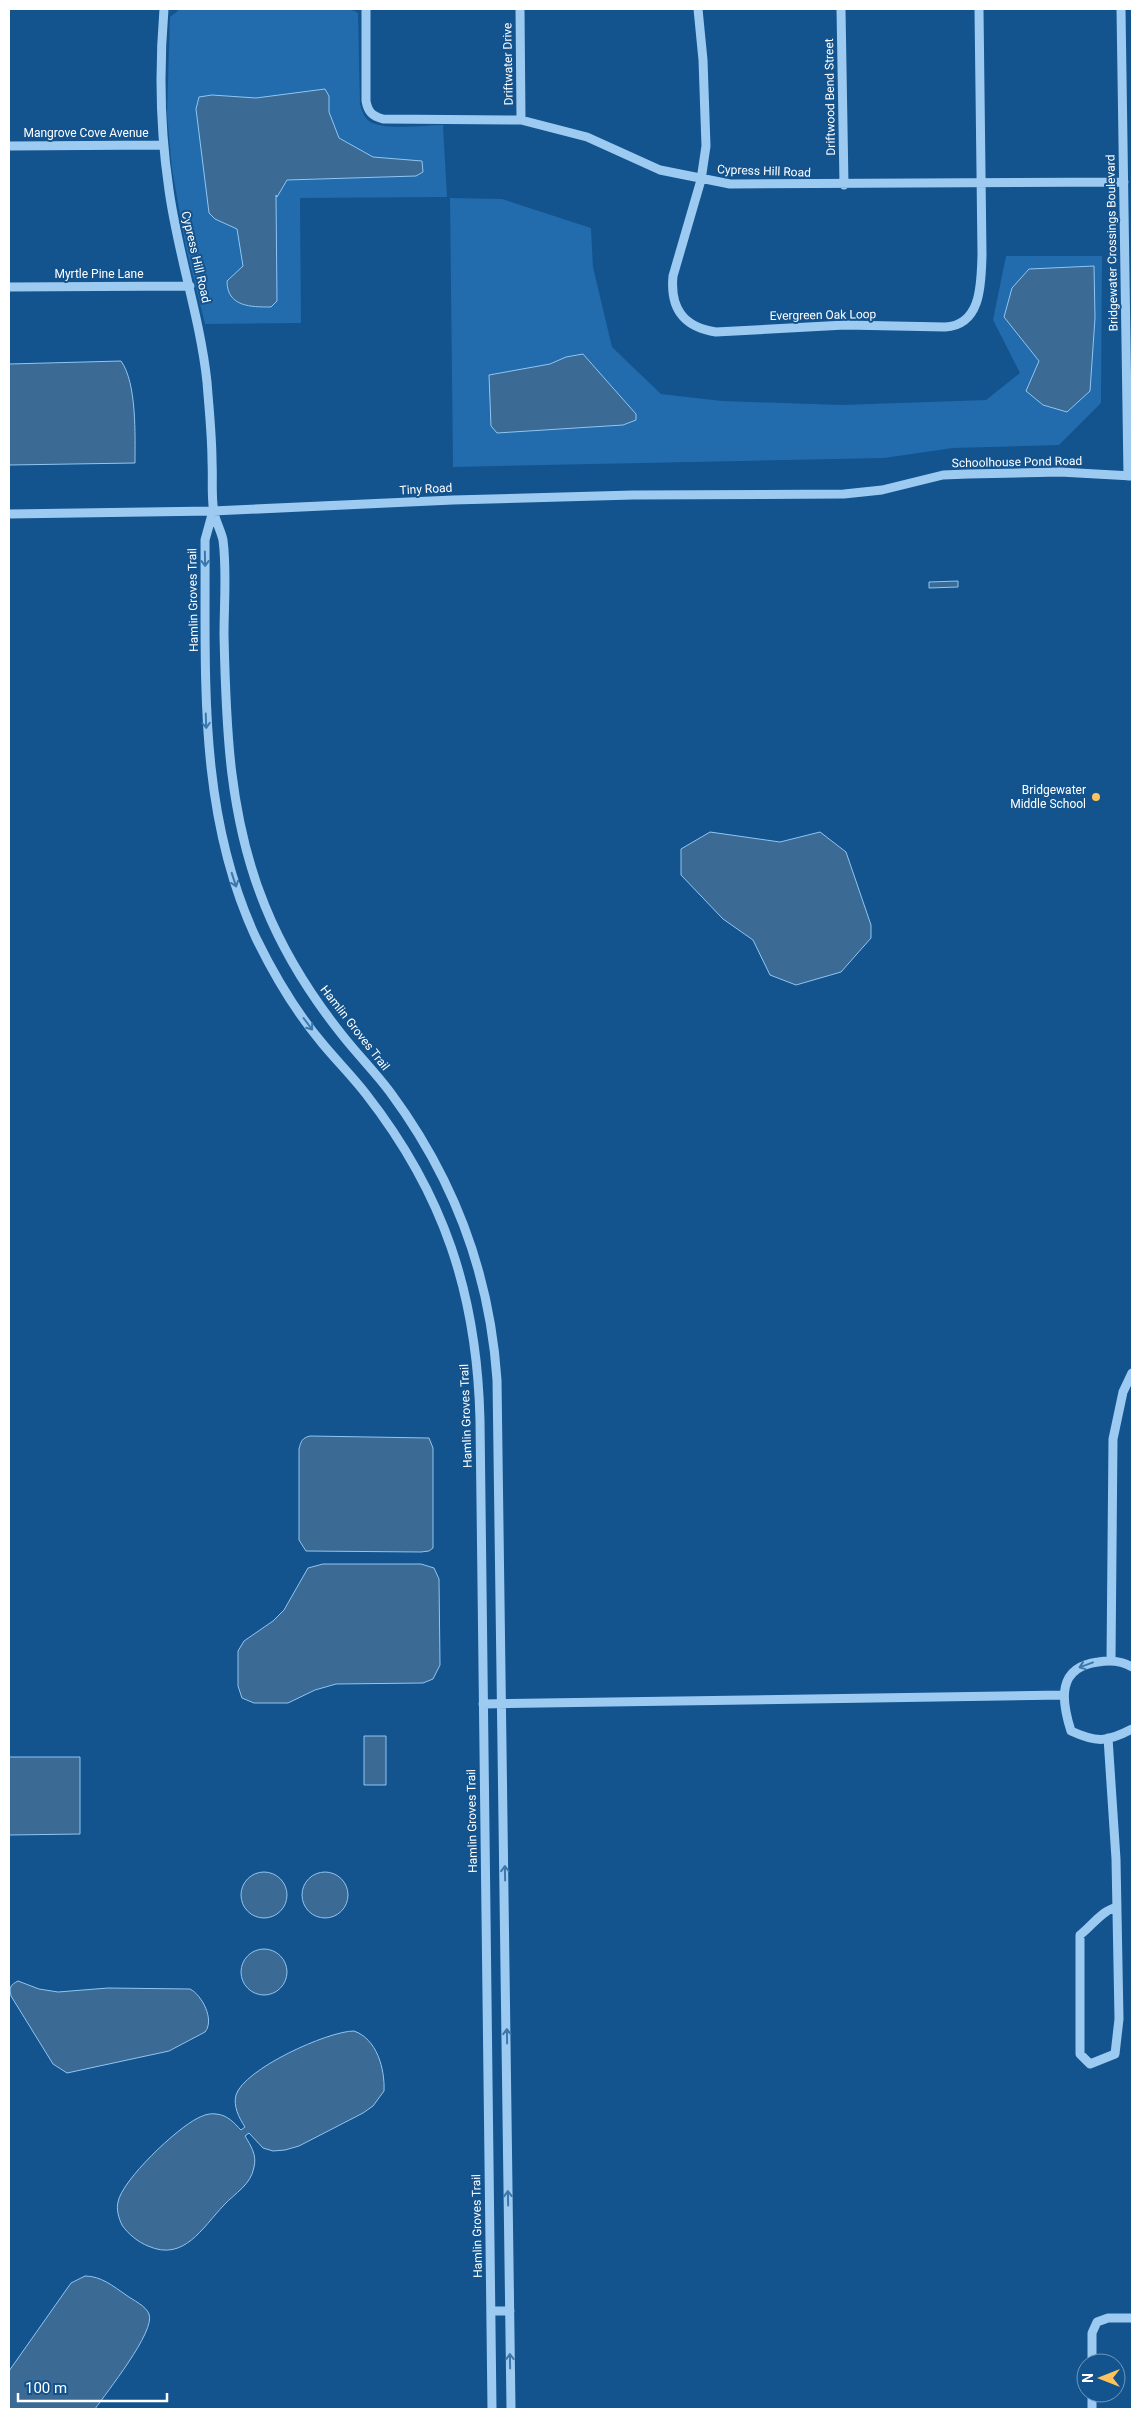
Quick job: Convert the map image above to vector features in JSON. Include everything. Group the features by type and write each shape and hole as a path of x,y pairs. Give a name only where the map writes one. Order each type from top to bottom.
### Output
{"street":[{"name":"Cypress Hill Road","path":"164,9 160,89 163,145 176,228 199,327 212,443 213,511"},
{"name":"Cypress Hill Road","path":"366,9 366,101 368,111 375,117 383,119 521,120 587,137 651,167 701,180 752,186 1124,182"},
{"name":"Driftwater Drive","path":"520,9 521,120"},
{"name":"Evergreen Oak Loop","path":"698,9 703,60 706,146 701,180 674,276 673,298 677,309 693,326 716,332 845,325 955,327 964,322 976,307 981,278 982,183 979,9"},
{"name":"Driftwood Bend Street","path":"841,9 844,185"},
{"name":"Bridgewater Crossings Boulevard","path":"1121,9 1130,476"},
{"name":"Mangrove Cove Avenue","path":"9,146 163,145"},
{"name":"Myrtle Pine Lane","path":"9,287 190,286"},
{"name":"Schoolhouse Pond Road","path":"844,494 882,490 943,475 1060,472 1130,476"},
{"name":"Tiny Road","path":"9,514 213,511 453,500 633,495 844,494"},
{"name":"Hamlin Groves Trail","path":"213,511 223,538 225,695 230,776 238,822 256,883 277,934 302,979 340,1032 388,1090 420,1137 447,1185 466,1228 481,1275 492,1329 497,1380 503,1704 511,2409"},
{"name":"Hamlin Groves Trail","path":"213,511 204,540 207,740 216,810 235,884 257,939 288,995 322,1044 381,1113 407,1150 428,1190 448,1237 464,1290 475,1344 479,1381 492,2409"},
{"path":"1111,1660 1113,1439 1124,1392 1132,1373"},
{"path":"479,1381 497,1380"},
{"path":"1132,1667 1111,1660 1084,1664 1069,1675 1064,1695 1066,1714 1071,1731 1091,1740 1116,1737 1132,1729"},
{"path":"484,1704 1064,1695"},
{"path":"1108,1738 1116,1859 1117,1907 1119,2019 1115,2054 1090,2064 1080,2054 1080,1936 1094,1924 1105,1910 1117,1907"},
{"path":"491,2311 510,2311"},
{"path":"1092,2353 1092,2333 1096,2322 1108,2318 1132,2318"}],"shaded area":[{"path":"350,9 358,13 360,104 363,114 369,121 384,126 443,125 447,197 300,198 301,323 205,324 186,248 172,169 167,114 170,17 179,10"},
{"path":"325,89 329,96 329,112 339,138 373,157 422,161 423,172 416,176 287,180 277,197 276,195 277,301 271,307 256,307 242,304 231,296 227,281 243,266 237,229 215,219 209,213 196,109 199,97 212,95 256,98"},
{"path":"450,198 502,199 591,228 593,267 612,347 661,394 722,401 841,405 986,400 1020,373 993,320 1006,256 1102,256 1101,403 1059,445 953,448 884,458 453,467"},
{"path":"1094,266 1095,318 1090,391 1067,412 1043,405 1026,391 1039,361 1004,317 1012,288 1029,269"},
{"path":"583,354 636,414 636,420 623,425 497,433 491,426 489,375 550,364 566,357"},
{"path":"121,361 130,382 134,410 135,463 9,465 9,364"},
{"path":"958,581 958,587 929,588 929,582"},
{"path":"710,832 780,842 820,832 846,852 871,925 871,938 841,972 796,985 770,975 753,940 723,919 681,875 681,849"},
{"path":"310,1436 429,1438 433,1448 433,1548 429,1551 421,1552 306,1551 299,1540 299,1449 302,1440"},
{"path":"323,1564 421,1564 434,1568 439,1579 440,1665 433,1679 423,1683 336,1684 315,1690 288,1703 254,1703 242,1698 238,1686 238,1651 244,1641 273,1621 284,1610 308,1568"},
{"path":"364,1736 386,1736 386,1785 364,1785"},
{"path":"9,1757 80,1757 80,1834 9,1835"},
{"path":"264,1872 277,1876 283,1882 287,1895 283,1908 277,1914 264,1918 251,1914 245,1908 241,1895 245,1882 251,1876"},
{"path":"325,1872 338,1876 344,1882 348,1895 344,1908 338,1914 325,1918 312,1914 306,1908 302,1895 306,1882 312,1876"},
{"path":"264,1949 277,1953 283,1959 287,1972 283,1985 277,1991 264,1995 251,1991 245,1985 241,1972 245,1959 251,1953"},
{"path":"18,1981 39,1989 58,1992 108,1988 190,1989 199,1997 206,2008 209,2021 208,2027 205,2032 169,2051 67,2073 53,2064 11,1996 11,1987"},
{"path":"354,2031 369,2041 381,2064 384,2091 373,2106 299,2146 285,2150 273,2151 263,2148 249,2133 245,2136 255,2158 250,2179 200,2232 182,2246 172,2250 161,2250 144,2244 127,2232 119,2217 117,2205 122,2192 140,2168 177,2132 200,2117 209,2114 224,2116 241,2130 245,2127 236,2108 235,2099 242,2085 254,2074 270,2063 307,2044 326,2037"},
{"path":"85,2276 91,2276 107,2282 145,2308 149,2314 149,2322 138,2347 95,2409 9,2409 9,2371 71,2283"}],"place":[{"name":"Bridgewater Middle School","path":"1096,797"}]}
